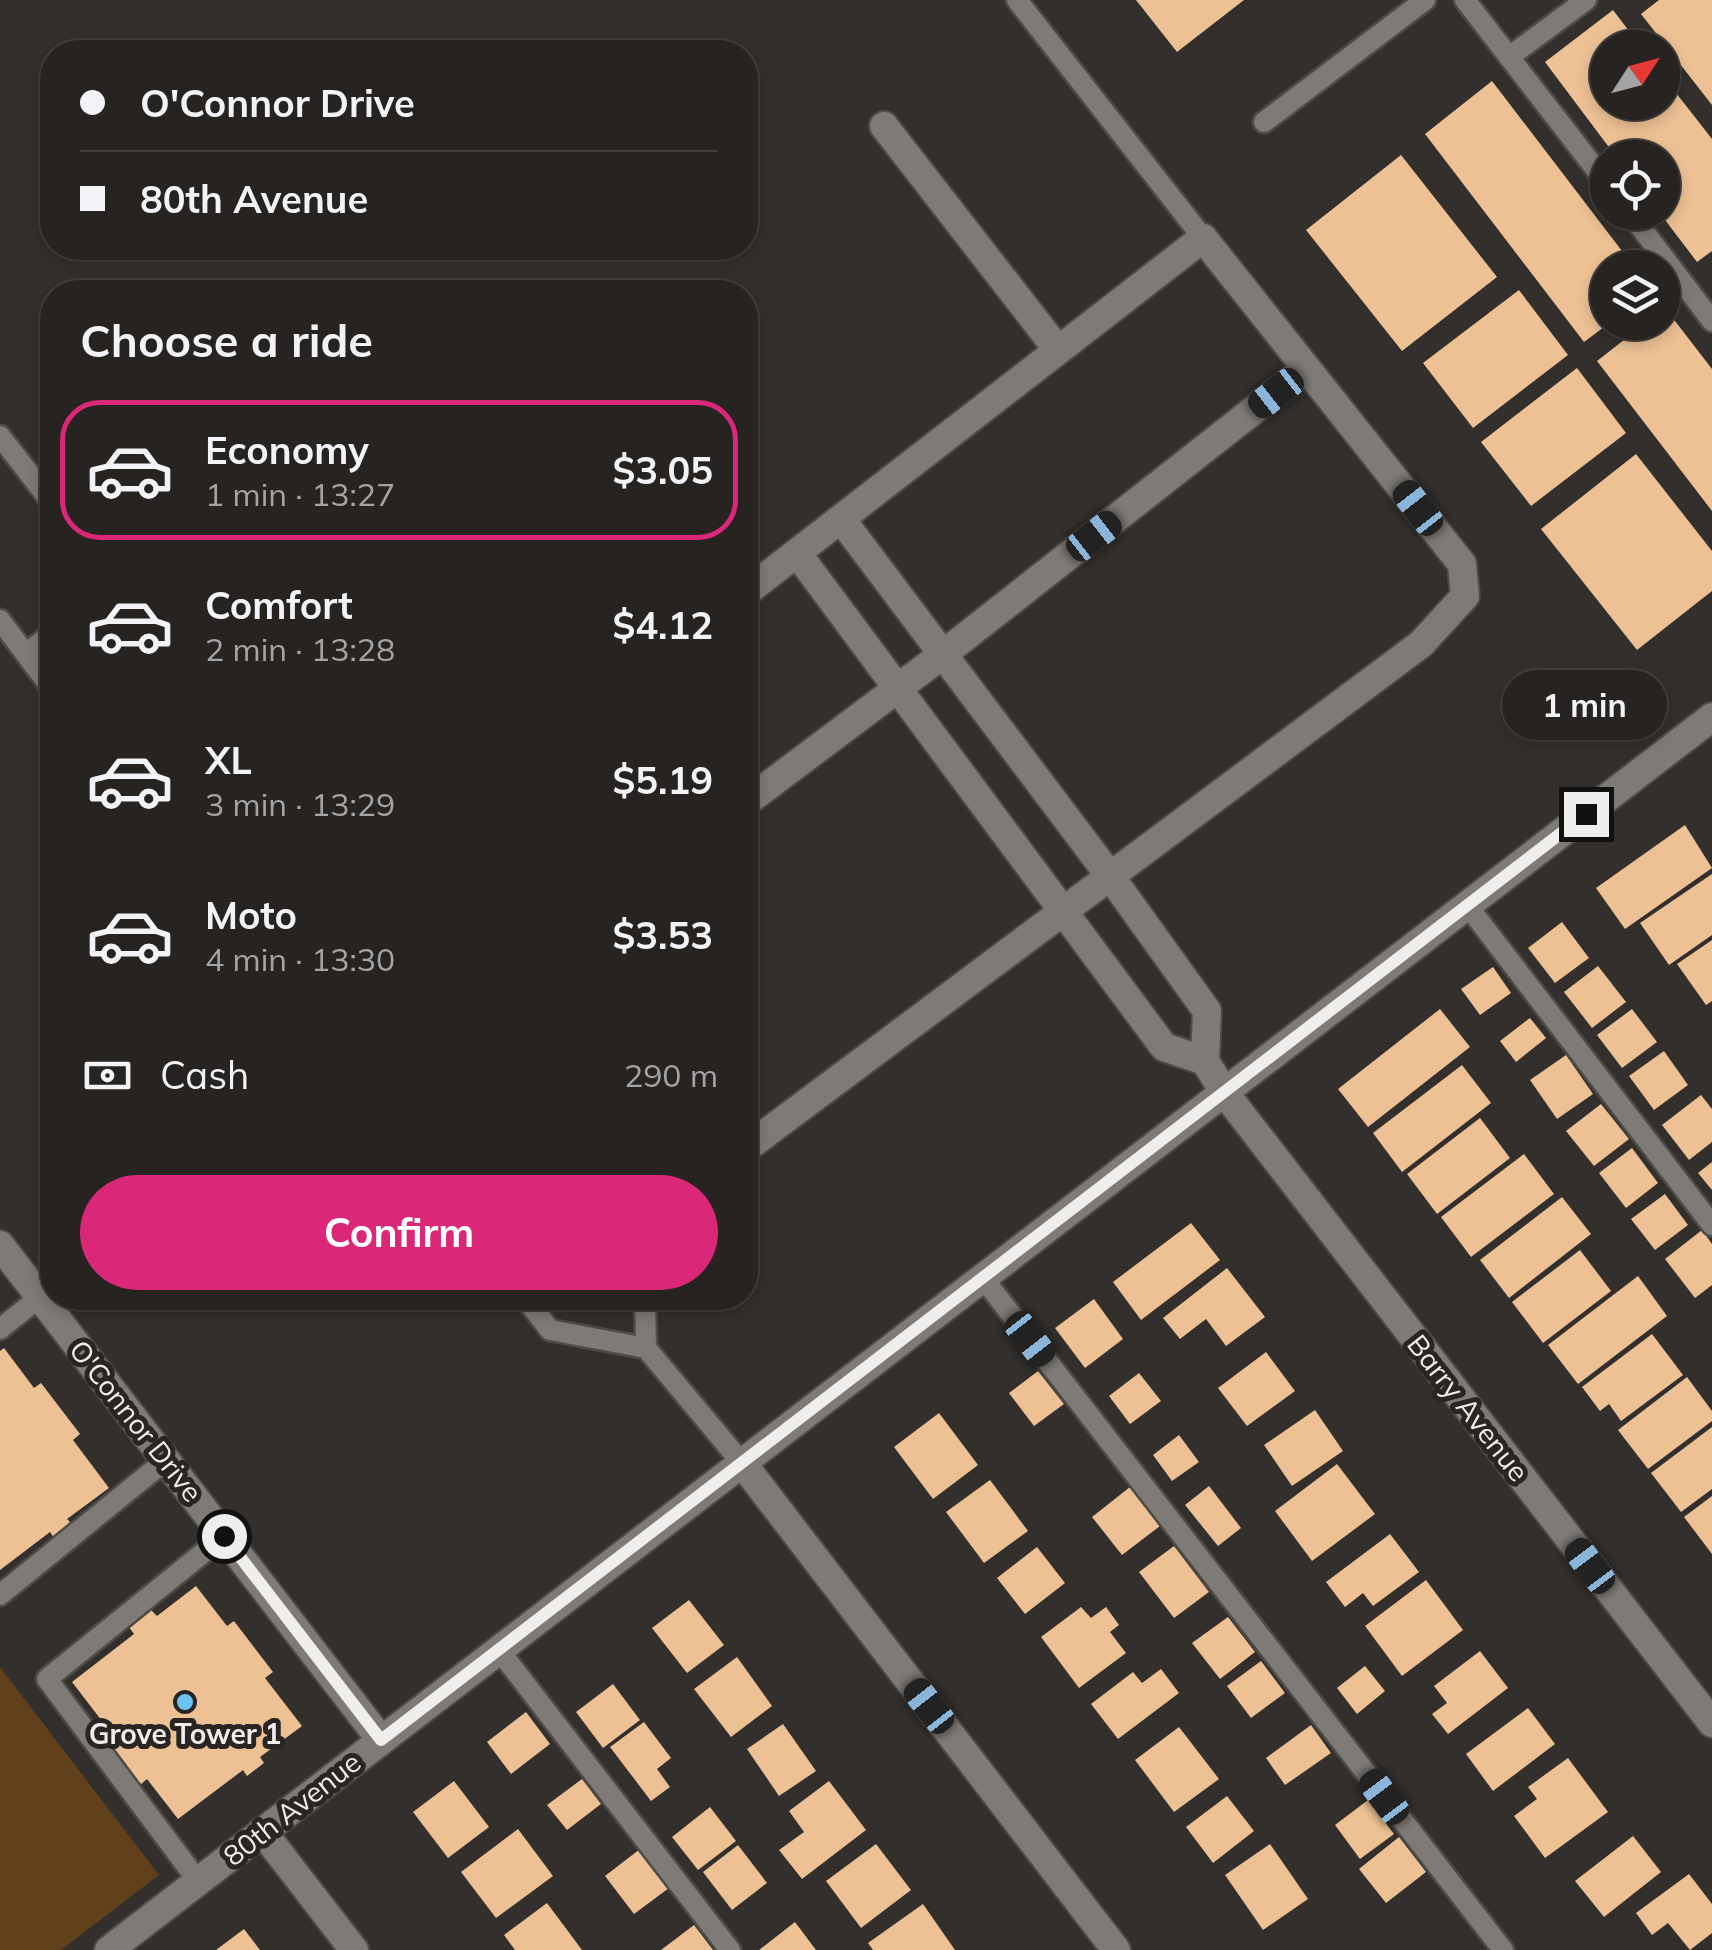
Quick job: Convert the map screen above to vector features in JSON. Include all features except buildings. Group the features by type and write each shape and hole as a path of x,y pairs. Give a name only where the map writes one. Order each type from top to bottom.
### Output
{"street":[{"path":"884,126 1058,350"},
{"path":"758,583 1203,238 1462,564 1465,596 1420,644 758,1140"},
{"path":"758,794 1306,369"},
{"path":"797,553 1164,1048 1204,1061 1207,1011 841,519"},
{"name":"80th Avenue","path":"108,1950 1710,723"},
{"name":"Barry Avenue","path":"1204,1061 1712,1724"},
{"name":"O'Connor Drive","path":"0,1245 40,1297"},
{"name":"O'Connor Drive","path":"50,1310 381,1740"},
{"path":"742,1463 1116,1950"},
{"path":"262,1831 354,1950"}],"lane":[{"path":"1017,0 1203,238"},
{"path":"1264,122 1425,0"},
{"path":"1465,0 1590,162"},
{"path":"1509,57 1586,0"},
{"path":"1643,230 1712,321"},
{"path":"0,436 40,488"},
{"path":"0,620 40,673"},
{"path":"26,654 40,643"},
{"path":"1467,906 1712,1225"},
{"path":"983,1278 1503,1950"},
{"path":"0,1330 40,1297"},
{"path":"534,1310 550,1330 646,1348"},
{"path":"645,1310 646,1348 742,1463"},
{"path":"0,1595 166,1460"},
{"path":"198,1881 47,1679 224,1536"},
{"path":"499,1650 730,1950"}],"shaded area":[{"path":"0,1667 159,1875 61,1950 0,1950"}],"place":[{"name":"Grove Tower 1","path":"185,1702"}],"route":[{"path":"224,1536 381,1740 1586,814"}]}
